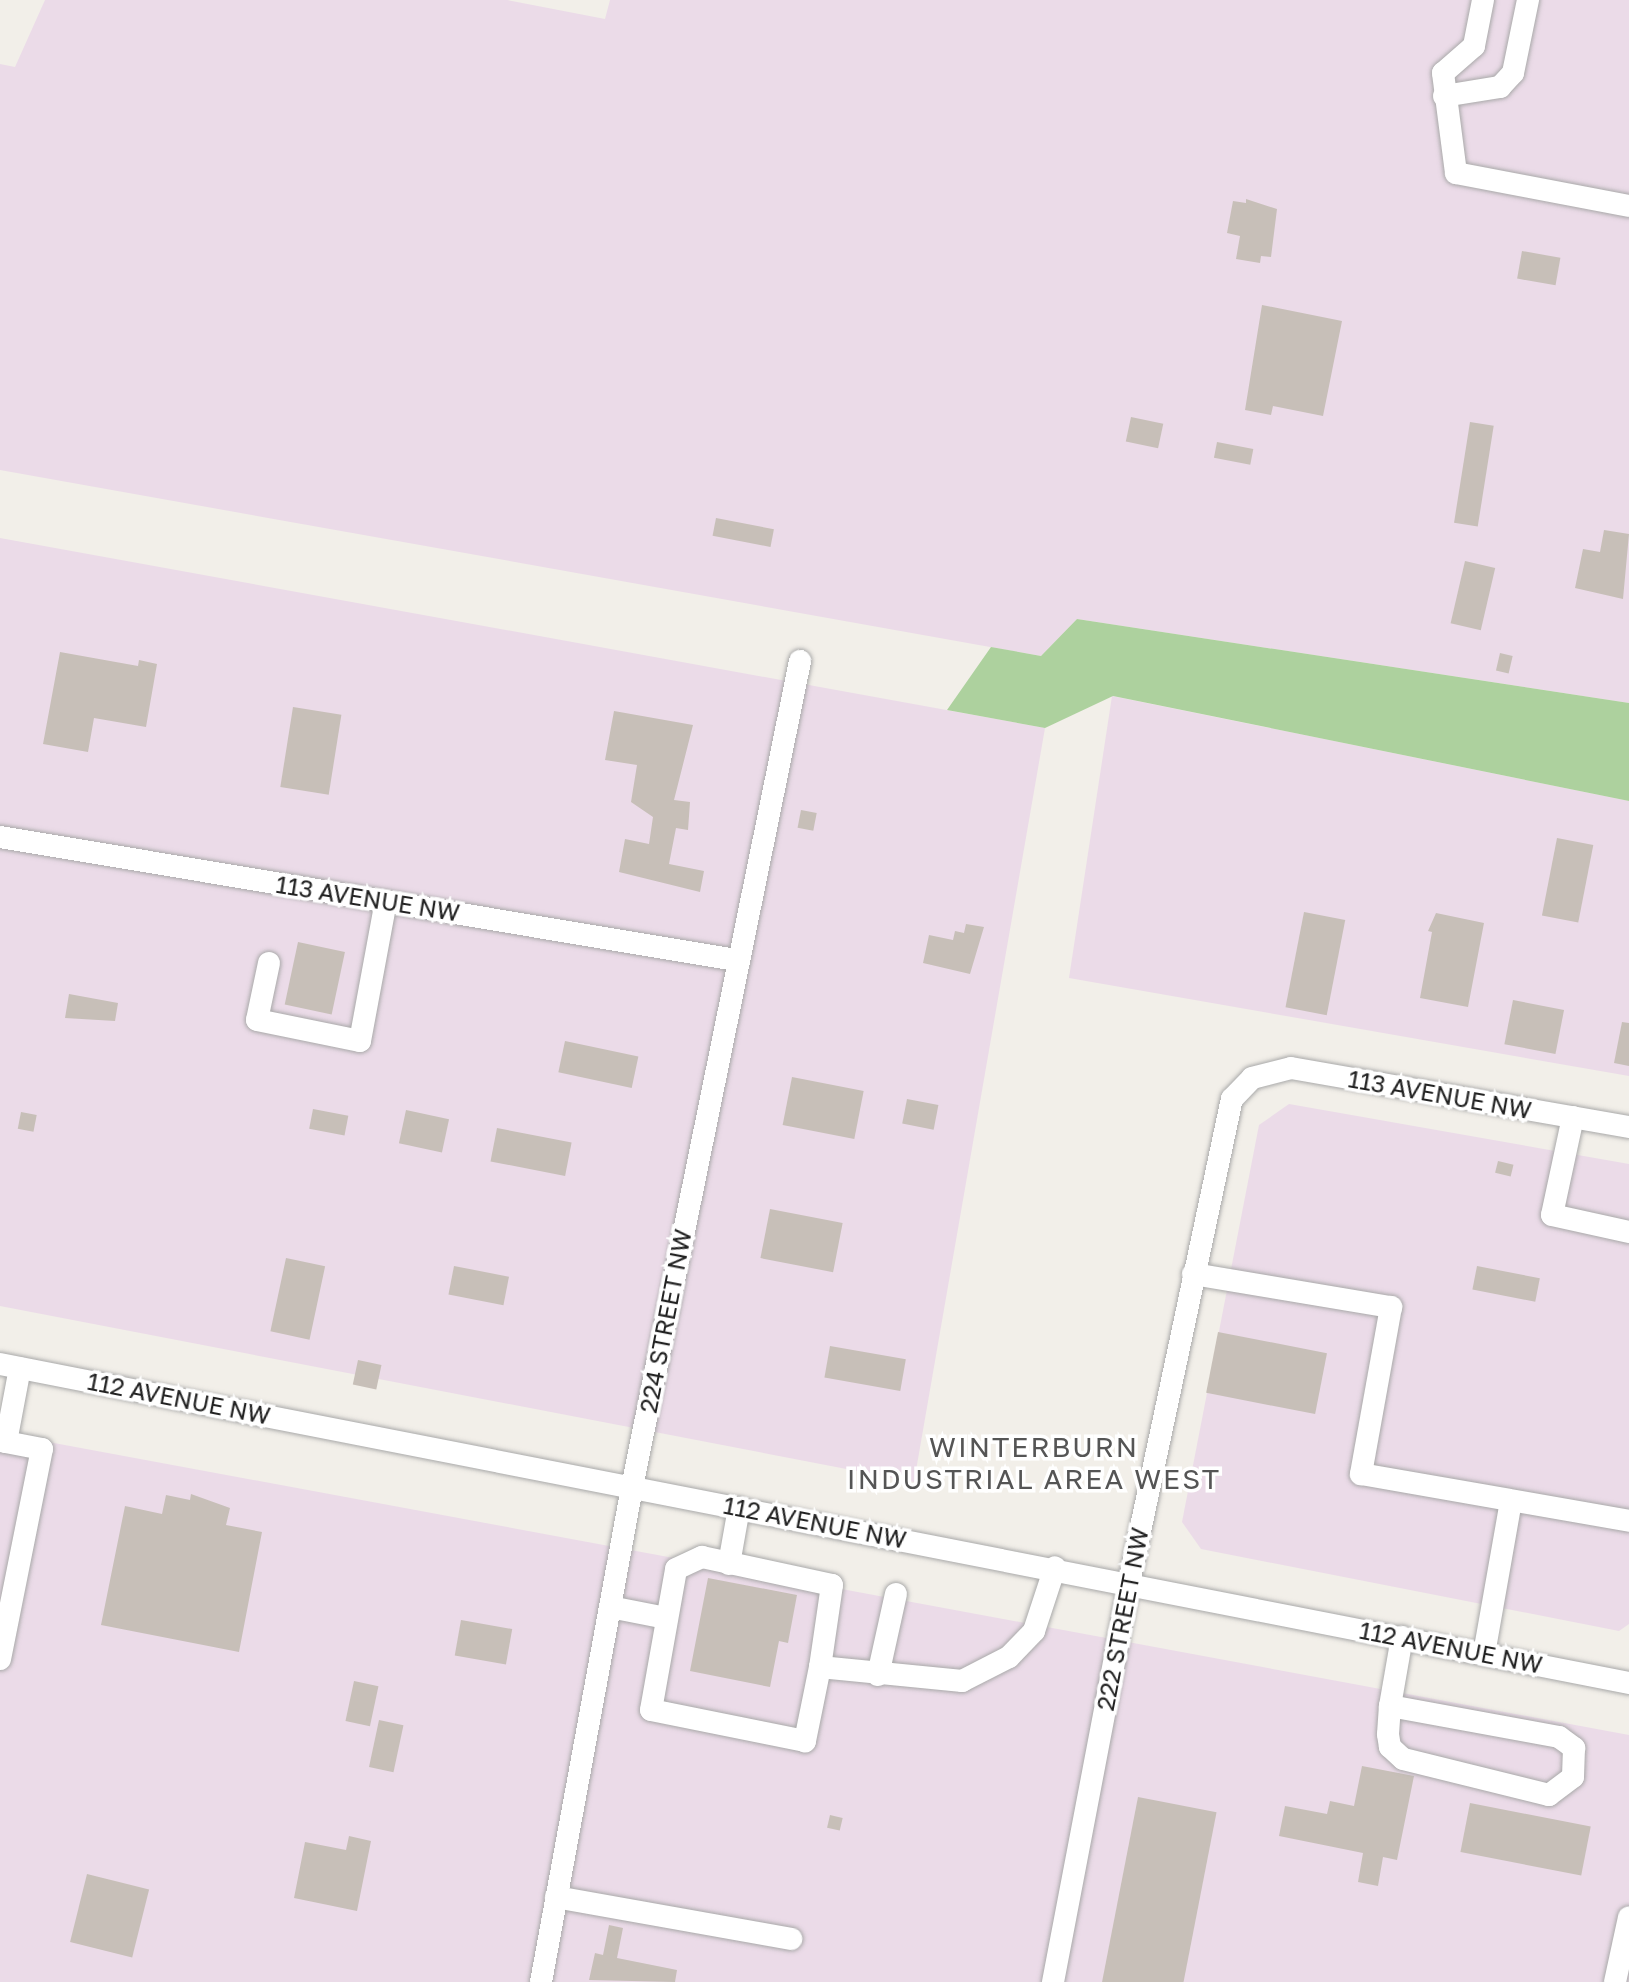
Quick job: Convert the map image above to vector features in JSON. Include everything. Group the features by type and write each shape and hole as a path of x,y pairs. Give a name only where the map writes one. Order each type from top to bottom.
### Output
{"street":[{"path":"1483,0 1474,46 1443,73 1456,173 1629,206"},
{"path":"1444,96 1500,87 1513,73 1528,0"},
{"name":"224 STREET NW","path":"541,1982 632,1487 736,960 800,661"},
{"name":"113 AVENUE NW","path":"0,837 736,960"},
{"path":"269,963 257,1020 360,1041 386,901"},
{"name":"113 AVENUE NW","path":"1252,1078 1291,1068 1629,1127"},
{"name":"222 STREET NW","path":"1053,1982 1129,1583 1226,1114 1232,1099 1252,1078"},
{"path":"1573,1117 1552,1215 1629,1232"},
{"path":"1193,1274 1391,1307 1361,1474 1629,1521"},
{"path":"2,1651 42,1449 3,1442 10,1366"},
{"name":"112 AVENUE NW","path":"10,1366 1055,1567 1629,1683"},
{"path":"1484,1654 1511,1501"},
{"path":"729,1564 739,1508"},
{"path":"702,1557 729,1564 832,1585 805,1741 651,1710 676,1569 702,1557"},
{"path":"820,1667 962,1681 1009,1657 1034,1631 1055,1567"},
{"path":"878,1675 896,1594"},
{"path":"610,1607 666,1618"},
{"path":"1390,1706 1559,1737 1574,1748 1573,1777 1549,1795 1403,1759 1390,1747 1390,1706 1402,1637"},
{"path":"556,1897 791,1939"},
{"path":"1615,1982 1629,1917"}],"shaded area":[{"path":"45,0 507,0 605,19 610,0 1629,0 1629,703 1077,619 1041,656 0,470 0,64 15,67"},
{"path":"0,538 1045,728 914,1482 0,1306"},
{"path":"1112,696 1629,801 1629,1076 1069,978"},
{"path":"1289,1104 1629,1164 1629,1624 1619,1631 1201,1549 1182,1522 1259,1125"},
{"path":"0,1433 1629,1735 1629,1982 0,1982"}],"green space":[{"path":"1077,619 1629,703 1629,801 1113,696 1045,728 947,710 991,647 1041,656"}],"building":[{"path":"1246,199 1277,209 1271,257 1261,256 1260,263 1236,259 1240,236 1227,233 1233,201 1246,203"},
{"path":"1522,251 1560,258 1556,285 1517,279"},
{"path":"1262,305 1342,321 1323,416 1273,406 1271,415 1245,410"},
{"path":"1131,417 1163,424 1158,448 1126,441"},
{"path":"1470,422 1494,426 1478,526 1454,523"},
{"path":"1217,442 1253,449 1250,465 1214,458"},
{"path":"716,518 774,529 770,547 713,536"},
{"path":"1604,530 1629,534 1623,599 1575,588 1583,549 1600,552"},
{"path":"1465,561 1495,568 1481,630 1451,623"},
{"path":"60,652 138,666 139,660 157,664 146,727 94,718 88,752 43,744"},
{"path":"1500,653 1513,656 1509,673 1496,671"},
{"path":"293,707 341,715 329,795 280,787"},
{"path":"614,711 693,725 674,800 690,802 688,830 676,828 669,864 704,871 700,892 619,872 625,839 649,844 653,817 631,802 637,765 605,760"},
{"path":"801,810 817,813 813,831 798,828"},
{"path":"1557,838 1593,845 1578,923 1542,916"},
{"path":"1304,912 1345,920 1327,1015 1285,1007"},
{"path":"1436,913 1484,923 1468,1007 1420,998 1432,932 1428,931"},
{"path":"966,924 984,927 970,974 923,963 929,935 953,940 955,931 964,933"},
{"path":"298,942 345,952 332,1015 285,1005"},
{"path":"69,994 118,1003 115,1021 65,1018"},
{"path":"1513,1000 1564,1010 1555,1054 1504,1044"},
{"path":"1622,1022 1629,1023 1629,1066 1614,1063"},
{"path":"565,1041 638,1057 632,1088 558,1072"},
{"path":"792,1077 864,1091 854,1139 783,1125"},
{"path":"907,1099 938,1105 934,1130 902,1124"},
{"path":"313,1109 348,1116 345,1136 309,1129"},
{"path":"406,1110 449,1119 442,1152 399,1143"},
{"path":"21,1112 37,1115 33,1132 18,1129"},
{"path":"497,1128 572,1143 565,1176 491,1161"},
{"path":"1498,1161 1514,1165 1511,1177 1495,1173"},
{"path":"770,1209 843,1223 833,1272 760,1258"},
{"path":"286,1258 325,1266 310,1340 270,1331"},
{"path":"454,1266 509,1277 503,1305 448,1294"},
{"path":"1477,1266 1540,1278 1535,1302 1472,1290"},
{"path":"1218,1332 1327,1353 1315,1414 1206,1393"},
{"path":"830,1346 906,1359 900,1391 824,1378"},
{"path":"358,1360 381,1365 376,1389 353,1384"},
{"path":"191,1494 230,1508 226,1525 262,1532 239,1652 101,1625 125,1506 162,1514 166,1495 190,1500"},
{"path":"708,1578 797,1595 788,1643 779,1641 770,1687 690,1671"},
{"path":"461,1620 512,1629 506,1664 455,1655"},
{"path":"354,1681 378,1686 370,1726 345,1721"},
{"path":"379,1720 403,1725 393,1772 369,1767"},
{"path":"1362,1766 1414,1776 1397,1860 1383,1857 1378,1886 1358,1882 1363,1853 1279,1836 1285,1806 1327,1814 1330,1801 1354,1806"},
{"path":"1138,1797 1217,1812 1184,1982 1102,1982"},
{"path":"1470,1803 1591,1826 1581,1876 1460,1852"},
{"path":"830,1815 843,1818 840,1831 827,1828"},
{"path":"349,1836 371,1841 357,1911 294,1898 305,1842 346,1850"},
{"path":"87,1874 149,1889 132,1957 70,1942"},
{"path":"609,1925 623,1928 617,1958 677,1970 675,1982 589,1980 595,1953 603,1955"}],"district":[{"name":"WINTERBURN INDUSTRIAL AREA WEST","path":"1034,1463"}]}
